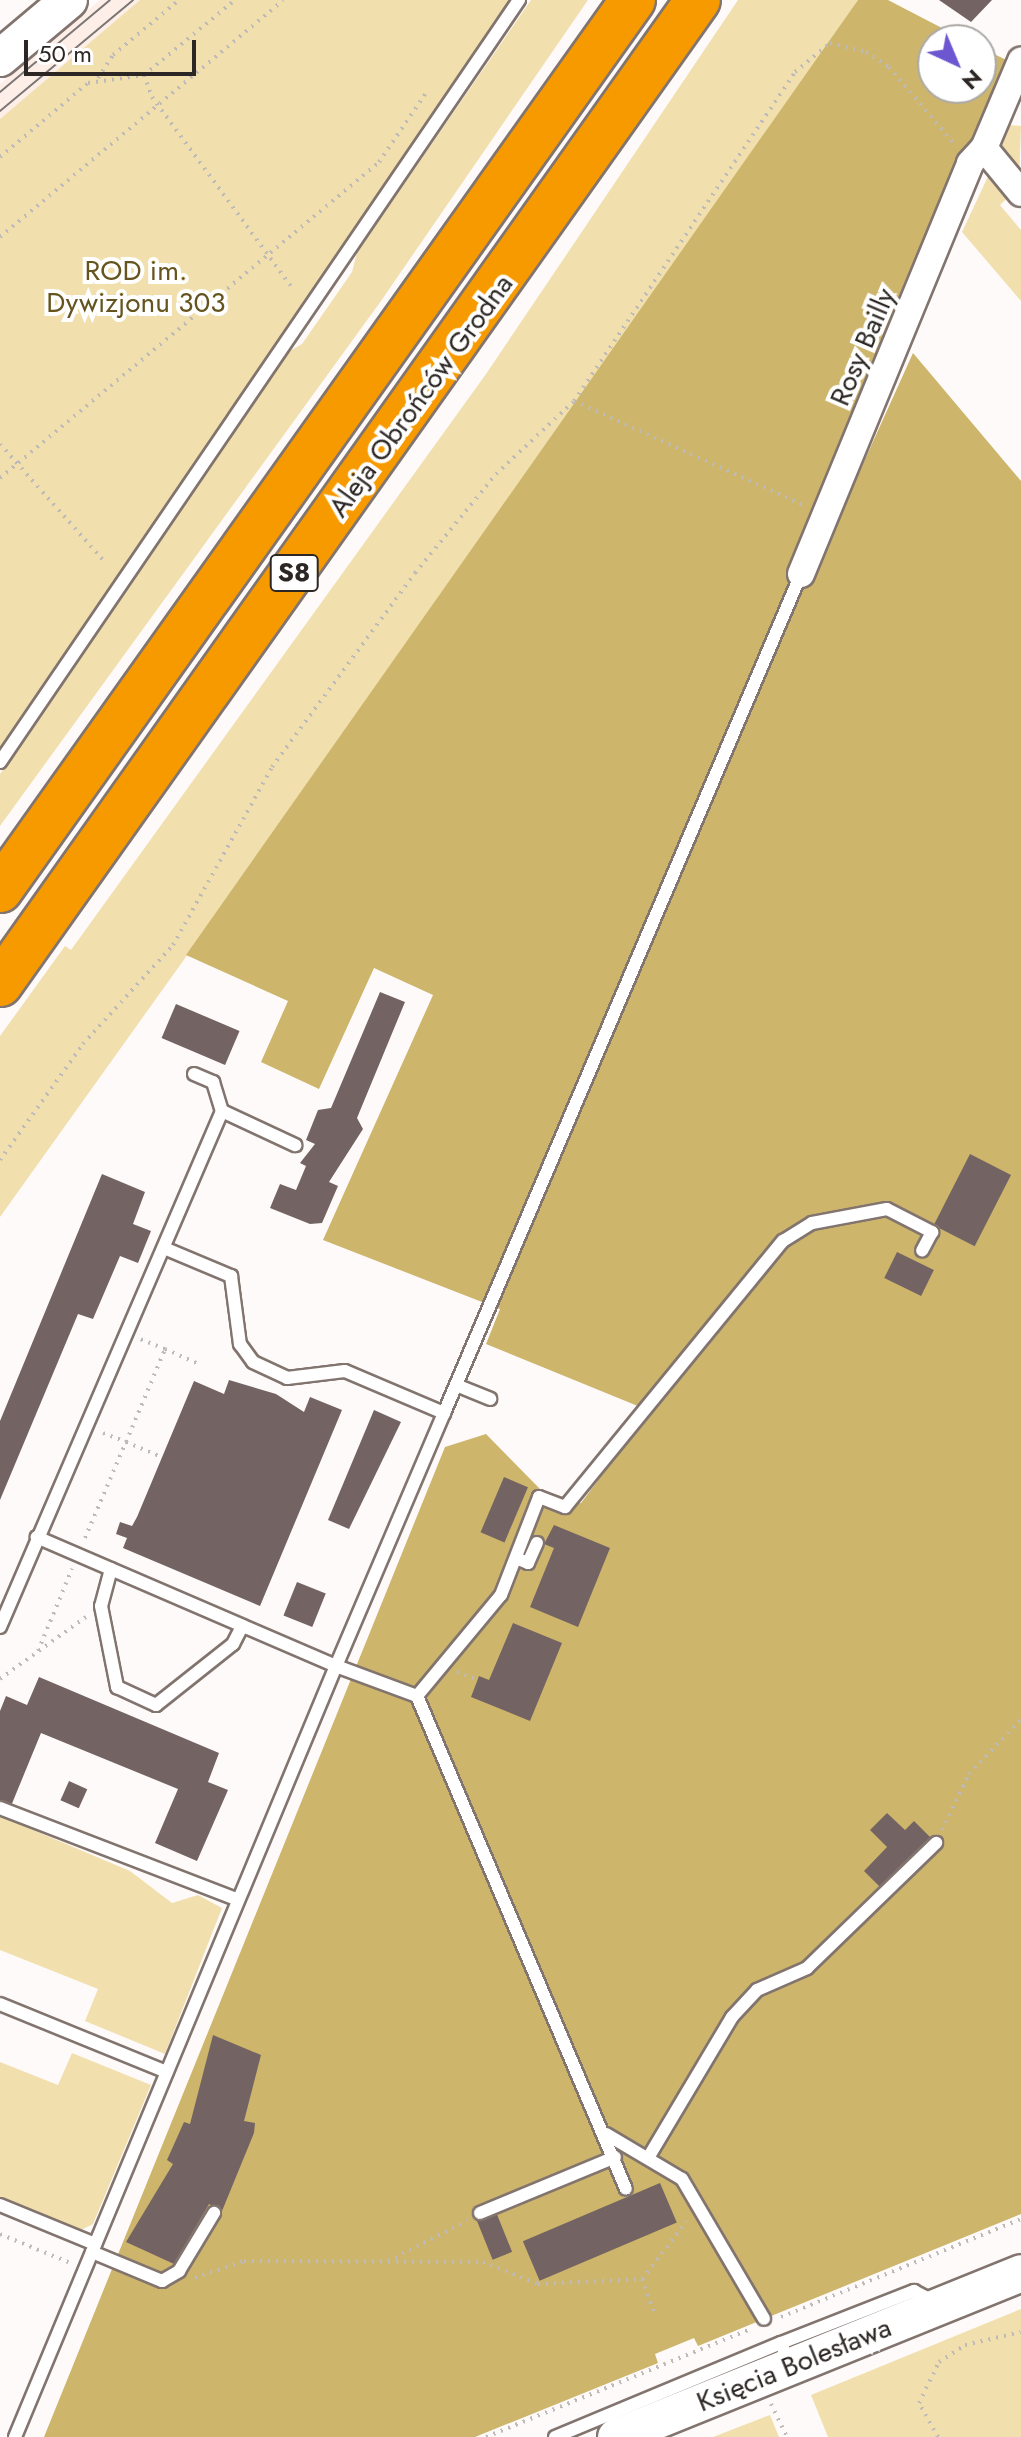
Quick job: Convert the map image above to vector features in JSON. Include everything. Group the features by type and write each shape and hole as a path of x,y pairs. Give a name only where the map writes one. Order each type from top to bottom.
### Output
{"highway":[{"name":"Aleja Obrońców Grodna","path":"0,890 633,0"},
{"name":"Aleja Obrońców Grodna","path":"0,984 698,0"}],"street":[{"path":"0,58 69,0"},
{"name":"Rosy Bailly","path":"801,574 977,156 1011,112 1021,61"},
{"path":"977,156 1021,193"},
{"name":"Księcia Bolesława","path":"955,2299 1021,2258"},
{"name":"Księcia Bolesława","path":"616,2437 785,2354 955,2299 1021,2273"}],"lane":[{"path":"0,762 519,0"},
{"path":"15,2437 336,1666 801,574"},
{"path":"0,1627 222,1111 213,1082 194,1074"},
{"path":"222,1111 295,1145"},
{"path":"417,1696 501,1595 539,1497 565,1507 783,1241 812,1223 887,1209 932,1232 922,1251"},
{"path":"164,1248 231,1276 240,1344 253,1362 287,1378 345,1371 444,1413"},
{"path":"456,1385 490,1399"},
{"path":"37,1537 336,1666 417,1696 606,2134 626,2189"},
{"path":"516,1558 528,1563 537,1543"},
{"path":"111,1569 101,1606 117,1687 156,1705 233,1644 242,1626"},
{"path":"0,1808 238,1900"},
{"path":"648,2158 732,2017 757,1990 807,1968 936,1843"},
{"path":"0,2004 167,2072"},
{"path":"606,2134 682,2179 764,2319"},
{"path":"480,2213 615,2157"},
{"path":"0,2205 162,2281 179,2271 214,2213"},
{"path":"555,2437 785,2354"}],"path":[{"path":"0,157 97,80 113,55 179,0"},
{"path":"97,80 144,75 235,0"},
{"path":"0,237 283,0"},
{"path":"0,1160 83,1044 173,945 272,767 415,573 496,474 574,401 795,72 830,43 889,67 977,156"},
{"path":"144,75 158,105 293,289"},
{"path":"0,478 379,162 426,93"},
{"path":"574,401 684,456 827,513"},
{"path":"0,444 103,560"},
{"path":"126,1333 201,1365"},
{"path":"38,1651 165,1349"},
{"path":"86,1426 162,1457"},
{"path":"0,1679 101,1606"},
{"path":"936,1843 969,1774 1021,1719"},
{"path":"188,2280 244,2261 483,2262 538,2284 642,2279 698,2206"},
{"path":"388,2261 480,2213"},
{"path":"0,2234 85,2268"},
{"path":"642,2279 655,2314"},
{"path":"938,2437 919,2403 939,2362 965,2345 1021,2332"},
{"path":"773,2404 787,2437"}],"shaded area":[{"path":"100,0 140,0 0,119 0,84"},
{"path":"858,0 888,0 934,24 917,24 917,104 997,104 815,570 913,353 1021,481 1021,2214 698,2346 694,2338 655,2354 658,2363 475,2437 44,2437 445,1447 486,1434 540,1489 581,1503 650,1411 486,1344 500,1309 323,1240 433,995 374,968 319,1089 261,1062 288,1001 186,955"},
{"path":"997,56 1013,63 997,104"}],"green space":[{"name":"ROD im. Dywizjonu 303","path":"140,0 511,0 0,747 0,119"},
{"path":"531,0 588,0 381,301 0,826 0,774 288,352 302,344 352,272 357,252"},
{"path":"738,0 858,0 549,449 0,1217 0,1036 65,946 71,950 486,374"},
{"path":"1009,125 1021,126 1019,180 996,150"},
{"path":"991,170 1012,194 1000,205 1021,230 1021,301 962,232"},
{"path":"0,1816 130,1871 172,1903 198,1895 222,1908 165,2054 85,2021 98,1989 0,1950"},
{"path":"72,2053 151,2085 93,2224 81,2230 0,2200 0,2062 58,2085"},
{"path":"1021,2309 1021,2437 828,2437 811,2395"},
{"path":"770,2415 779,2437 713,2437"}],"building":[{"path":"939,0 992,0 971,22"},
{"path":"380,992 405,1002 357,1118 363,1129 329,1182 338,1186 322,1223 310,1224 270,1208 280,1184 296,1190 306,1166 300,1163 315,1144 306,1140 318,1110 331,1108"},
{"path":"176,1004 240,1031 225,1065 162,1038"},
{"path":"970,1154 1011,1175 975,1246 934,1225"},
{"path":"102,1174 145,1192 133,1224 151,1231 138,1263 120,1256 93,1319 78,1314 0,1500 0,1421"},
{"path":"897,1252 934,1270 921,1296 884,1278"},
{"path":"229,1380 276,1394 304,1412 310,1397 342,1410 260,1606 123,1548 127,1538 116,1534 120,1522 132,1526 137,1517 194,1381 224,1394"},
{"path":"374,1410 401,1422 349,1529 328,1520"},
{"path":"504,1477 528,1487 504,1542 481,1532"},
{"path":"554,1525 610,1548 578,1627 530,1607 554,1548 544,1544"},
{"path":"297,1582 326,1594 312,1627 284,1615"},
{"path":"513,1623 562,1643 530,1721 471,1697 479,1676 489,1680"},
{"path":"39,1677 219,1753 208,1782 228,1790 197,1861 155,1843 178,1789 41,1733 11,1806 0,1801 0,1711 6,1696 27,1705"},
{"path":"69,1781 87,1789 79,1808 60,1800"},
{"path":"887,1813 905,1830 914,1821 931,1838 880,1887 864,1871 887,1847 870,1830"},
{"path":"213,2035 261,2055 244,2121 255,2123 254,2133 222,2211 209,2204 174,2264 126,2242 173,2164 167,2160 184,2122 190,2124"},
{"path":"660,2183 677,2223 540,2281 523,2241"},
{"path":"496,2212 512,2252 493,2260 477,2220"}],"tram line":[{"path":"0,92 110,0"},
{"path":"0,111 133,0"}]}
